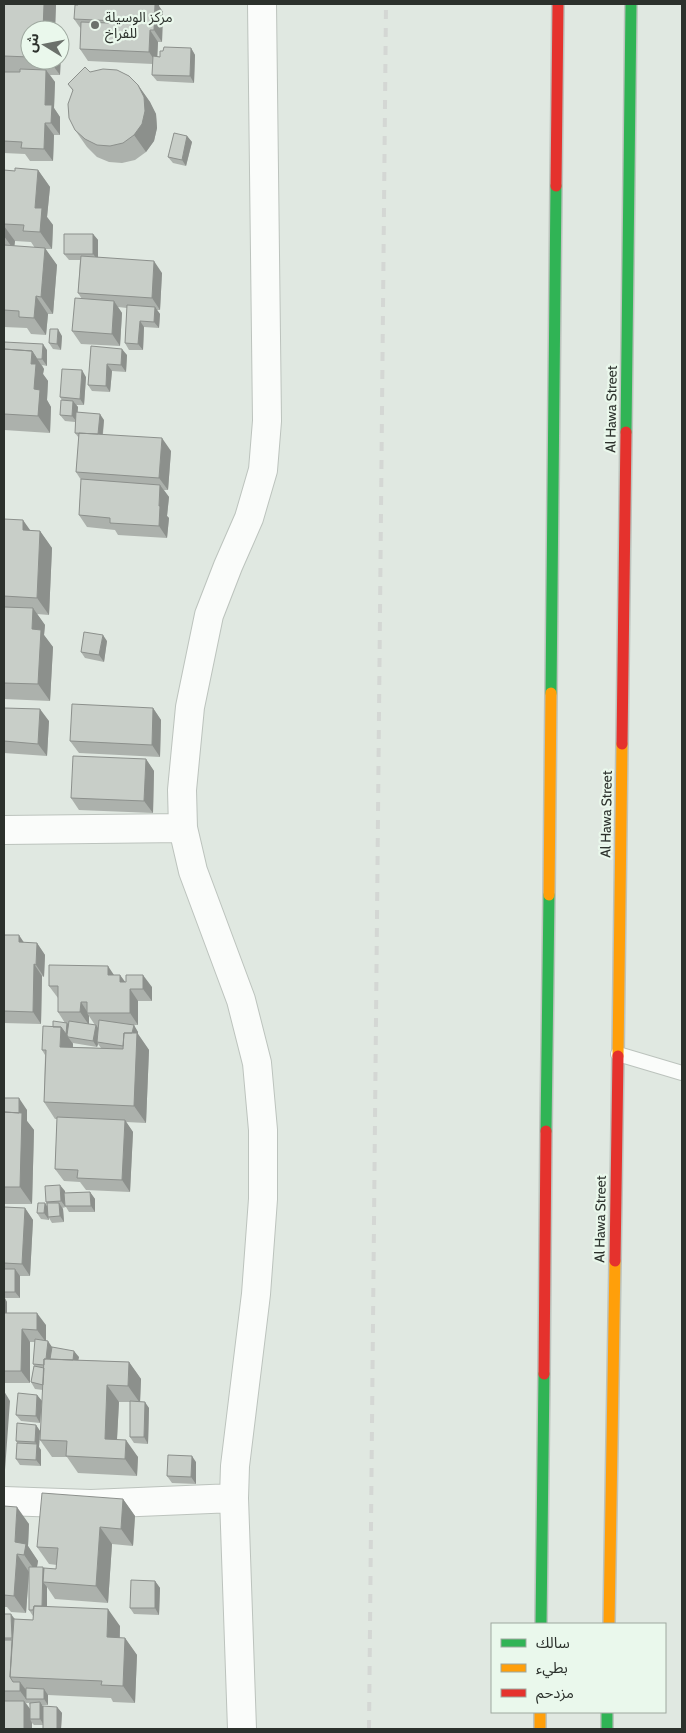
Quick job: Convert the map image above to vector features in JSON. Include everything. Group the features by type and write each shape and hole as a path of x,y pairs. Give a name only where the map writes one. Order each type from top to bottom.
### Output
{"highway":[{"path":"541,1623 558,4"},
{"name":"Al Hawa Street","path":"609,1623 631,4"},
{"path":"540,1713 540,1729"},
{"path":"607,1729 608,1713"}],"street":[{"path":"242,1729 234,1498 235,1466 256,1294 263,1199 262,1130 257,1062 241,1000 193,870 183,828 182,790 190,707 209,615 249,518 263,470 267,421 262,4"},
{"path":"4,830 183,828"},
{"path":"4,1501 91,1504 234,1498"}],"lane":[{"path":"618,1054 682,1073"}],"building":[{"path":"4,4 44,4 43,20 20,20 20,57 4,56"},
{"path":"155,4 154,30 150,30 149,52 80,49 81,22 138,24 138,22 74,19 75,5"},
{"path":"164,47 191,48 190,76 152,75 153,56 160,57 160,51 163,51"},
{"path":"85,67 90,72 103,69 117,70 129,76 138,85 144,97 145,111 142,124 134,135 123,143 110,146 97,145 85,139 75,130 69,118 68,104 73,90 68,84"},
{"path":"20,70 46,70 45,105 52,105 51,123 45,123 44,149 21,148 22,142 4,141 4,72 20,72"},
{"path":"174,133 187,136 182,160 168,157"},
{"path":"15,168 38,170 35,208 42,208 40,232 23,231 24,225 4,224 4,170 15,171"},
{"path":"64,234 93,234 93,254 64,254"},
{"path":"4,245 45,248 41,297 36,296 34,318 19,317 19,311 4,310"},
{"path":"81,256 154,261 152,298 78,293"},
{"path":"75,298 114,301 112,334 72,331"},
{"path":"127,305 155,307 154,322 140,321 138,344 125,343"},
{"path":"50,329 58,329 57,344 49,343"},
{"path":"4,342 43,344 42,359 37,359 32,351 4,349"},
{"path":"91,346 122,349 121,365 107,364 106,386 88,385"},
{"path":"4,349 32,351 31,364 36,364 34,389 40,390 38,416 4,414"},
{"path":"62,369 82,370 80,399 60,397"},
{"path":"61,400 73,401 72,416 60,415"},
{"path":"76,412 100,414 98,434 75,433"},
{"path":"79,433 162,438 159,478 76,472"},
{"path":"81,479 160,485 159,526 110,523 110,518 79,515"},
{"path":"4,519 23,520 23,530 40,531 37,598 4,596"},
{"path":"4,607 33,608 32,629 41,630 38,684 4,683"},
{"path":"84,632 103,635 99,655 81,652"},
{"path":"72,704 153,708 152,745 70,741"},
{"path":"4,708 40,709 38,744 4,741"},
{"path":"73,756 146,759 144,801 71,798"},
{"path":"4,935 19,935 19,942 37,943 36,965 34,964 33,1012 4,1011"},
{"path":"49,965 108,966 108,975 120,975 120,982 126,982 126,975 143,975 143,989 130,989 130,1013 87,1013 87,1002 81,1002 80,1012 58,1012 58,986 49,986"},
{"path":"99,1020 134,1025 132,1033 124,1033 123,1046 97,1042"},
{"path":"53,1021 67,1023 66,1034 61,1027 53,1027"},
{"path":"69,1021 96,1025 93,1041 68,1037"},
{"path":"43,1026 61,1027 60,1047 123,1049 124,1033 137,1033 134,1106 44,1102 46,1050 42,1050"},
{"path":"4,1098 19,1098 19,1113 4,1112"},
{"path":"4,1112 22,1113 20,1187 4,1187"},
{"path":"57,1117 125,1120 122,1180 77,1178 78,1170 55,1169"},
{"path":"60,1185 61,1201 46,1202 45,1186"},
{"path":"90,1192 91,1206 65,1206 64,1193"},
{"path":"38,1203 45,1203 44,1213 37,1213"},
{"path":"47,1203 59,1203 60,1216 48,1217"},
{"path":"4,1207 25,1208 22,1264 4,1263"},
{"path":"4,1269 15,1269 15,1292 4,1292"},
{"path":"4,1313 37,1313 37,1330 22,1329 21,1371 4,1371"},
{"path":"35,1339 48,1341 44,1365 33,1364"},
{"path":"52,1347 74,1351 73,1360 50,1359"},
{"path":"44,1359 129,1362 128,1386 107,1385 105,1439 126,1440 125,1459 66,1456 67,1441 40,1440"},
{"path":"34,1366 44,1368 43,1385 31,1382"},
{"path":"18,1393 37,1395 36,1416 16,1415"},
{"path":"130,1401 145,1402 144,1437 130,1437"},
{"path":"17,1423 36,1425 35,1442 16,1441"},
{"path":"17,1443 37,1444 36,1460 16,1459"},
{"path":"168,1455 192,1456 191,1477 167,1476"},
{"path":"42,1493 123,1499 121,1529 100,1527 96,1586 43,1582 44,1568 56,1569 58,1548 37,1547"},
{"path":"4,1506 17,1507 15,1542 26,1544 24,1555 17,1554 14,1596 4,1595"},
{"path":"29,1567 43,1567 42,1606 34,1606 33,1610 29,1610"},
{"path":"131,1580 155,1581 155,1608 130,1608"},
{"path":"34,1606 108,1609 107,1637 125,1638 123,1686 101,1685 102,1681 10,1677 14,1619 33,1620"},
{"path":"4,1614 11,1614 12,1638 4,1638"},
{"path":"4,1640 12,1640 10,1677 13,1682 20,1682 20,1691 4,1691"},
{"path":"26,1688 44,1689 44,1699 26,1699"},
{"path":"4,1701 24,1701 24,1729 4,1729"},
{"path":"40,1702 40,1719 30,1719 30,1703"},
{"path":"43,1706 57,1707 57,1729 43,1729"}],"railway":[{"path":"369,1729 386,4"}],"traffic: fast":[{"path":"626,432 631,4"},
{"path":"551,693 556,186"},
{"path":"546,1131 549,895"},
{"path":"541,1623 544,1374"},
{"path":"607,1713 607,1729"}],"traffic: slow":[{"path":"549,895 551,693"},
{"path":"618,1056 622,744"},
{"path":"609,1623 615,1261"},
{"path":"540,1713 540,1729"}],"traffic: jam":[{"path":"556,186 558,4"},
{"path":"622,744 626,432"},
{"path":"615,1261 618,1056"},
{"path":"544,1374 546,1131"}],"place":[{"name":"مركز الوسيلة للفراخ","path":"95,25"}]}
